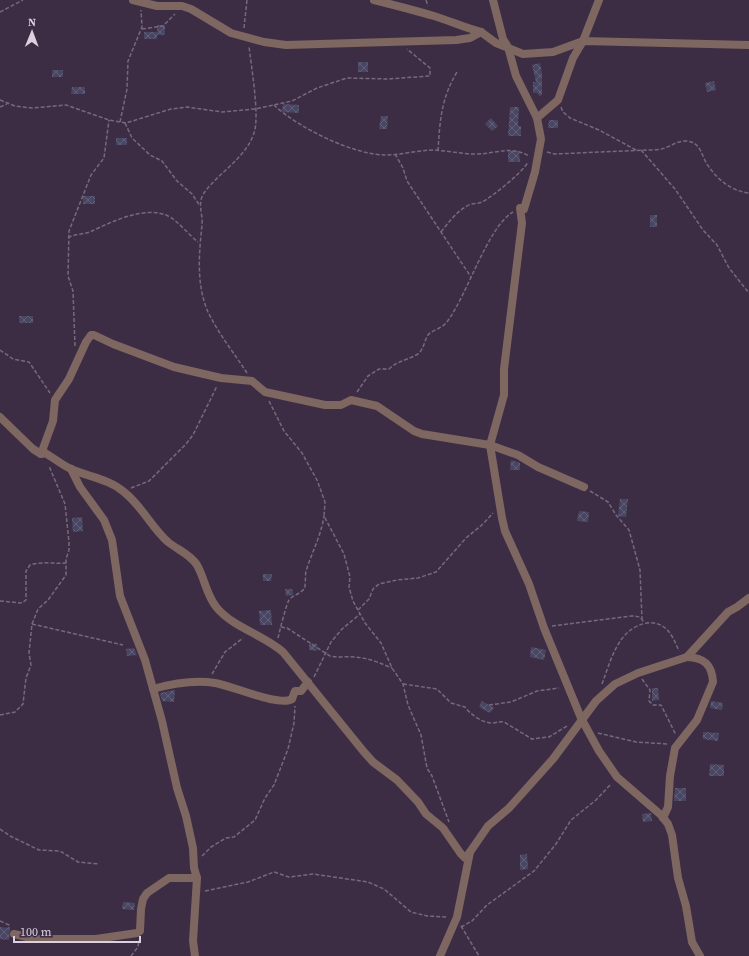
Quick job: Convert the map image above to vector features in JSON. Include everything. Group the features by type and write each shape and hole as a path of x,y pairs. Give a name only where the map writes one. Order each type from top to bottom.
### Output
{"street":[{"path":"133,0 157,6 182,6 191,9 231,32 254,41 286,44 456,40 470,38 481,32"},
{"path":"374,0 417,11 467,29 481,32 496,43 523,54 553,52 583,42 749,45"},
{"path":"493,0 503,39 508,47 516,76 537,118 541,139 535,155 524,209 520,208 522,223 504,369 504,395 490,445 505,531 529,584 544,628 588,731 602,756 617,777 668,824 672,836 678,878 686,906 692,942 700,956"},
{"path":"537,118 558,100 573,58 583,42 599,0"},
{"path":"43,454 53,421 55,400 69,379 86,342 91,335 94,335 113,344 174,367 221,378 252,381 265,392 326,405 341,405 351,400 377,406 414,431 422,434 490,445 518,455 538,467 584,487"},
{"path":"0,417 33,449 71,469 106,482 124,491 165,538 191,558 196,564 208,595 218,610 251,633 276,646 290,660 305,681 308,682 373,762 396,780 418,802 426,814 443,828 461,854 466,858 488,826 509,808 553,759 596,701 615,684 638,673 687,657 700,658 708,664 713,676 713,682 697,720 678,742 672,756 668,807 663,818"},
{"path":"71,469 80,487 100,512 108,529 120,596 139,644 162,721 177,788 186,816 193,848 194,868 197,878 193,941 195,956"},
{"path":"687,657 728,612 749,598"},
{"path":"153,689 204,682 235,687 282,702 292,699 295,691 301,691 308,682"},
{"path":"440,956 451,933 456,917 470,852"},
{"path":"14,934 35,939 96,939 139,932 143,899 147,893 169,878 197,878"}],"path":[{"path":"0,12 23,0"},
{"path":"247,0 243,24 245,40 248,38 252,68 255,109 254,134 242,153 204,192 200,206 202,224 199,243 199,278 207,310 252,381"},
{"path":"120,122 127,89 128,61 142,29 141,3"},
{"path":"142,29 163,26 182,6"},
{"path":"0,100 32,108 66,105 109,120 125,123 171,109 187,107 222,112 255,109 292,101 318,88 347,78 388,79 430,76 430,68 408,51 404,41"},
{"path":"438,150 446,91 457,72"},
{"path":"558,100 562,112 570,118 599,130 638,150"},
{"path":"0,107 9,103"},
{"path":"274,105 297,122 348,147 372,154 395,154 438,150 477,154 511,150 535,155 660,149 680,142 691,142 701,150 708,165 715,175 731,188 749,193"},
{"path":"75,346 73,291 68,276 68,238 76,211 91,175 104,158 109,120"},
{"path":"125,123 132,138 150,155 162,161 177,181 192,194 200,206"},
{"path":"641,150 675,189 703,230 717,245 729,268 749,293"},
{"path":"395,154 403,168 407,181 471,277"},
{"path":"442,232 462,209 469,204 482,202 519,173 535,155"},
{"path":"351,400 360,390 368,376 379,369 388,369 394,364 421,351 428,336 445,324 462,297 471,277 501,222 520,208"},
{"path":"68,238 92,231 121,218 153,213 169,216 199,243"},
{"path":"0,350 13,360 29,362 55,400"},
{"path":"124,491 150,481 186,444 203,417 221,378"},
{"path":"265,392 284,431 302,453 317,480 325,502 322,532 312,551 304,578 305,587 303,590 290,598 286,604 284,620 276,646"},
{"path":"0,714 15,712 24,704 26,678 31,665 30,653 32,624 38,609 48,600 66,575 66,563 70,542 65,504 43,454"},
{"path":"584,487 608,502 616,515 629,530 640,570 642,619 644,624"},
{"path":"358,610 369,600 373,588 380,584 396,580 418,578 436,572 466,538 501,506"},
{"path":"324,516 344,554 350,577 350,594 360,614 383,647 392,668 403,684 408,705 421,735 426,768 432,776 450,823"},
{"path":"0,601 22,603 26,600 26,570 30,565 42,563 51,565 66,563"},
{"path":"308,682 314,679 315,671 321,665 330,642 342,629 360,614"},
{"path":"544,628 632,616 638,616 642,619"},
{"path":"600,689 620,640 633,627 652,623 666,628 675,640 681,656 687,657"},
{"path":"32,624 123,645"},
{"path":"281,627 287,628 326,653 338,658 354,656 373,660 392,668"},
{"path":"204,682 211,677 220,660 230,647 251,633"},
{"path":"588,731 636,742 668,744 678,742 665,710 661,706 653,705 649,701 650,690 638,673"},
{"path":"403,684 437,689 451,703 466,707 470,713 481,720 490,723 500,721 504,722 532,739 549,737 582,718"},
{"path":"489,705 503,704 518,700 537,691 563,689"},
{"path":"194,868 208,850 226,838 234,837 255,820 265,798 274,785 288,749 294,723 295,706"},
{"path":"462,927 472,921 487,905 534,872 556,844 571,820 596,800 617,777"},
{"path":"0,829 10,836 39,850 60,851 78,862 99,864"},
{"path":"196,894 248,882 274,872 289,877 313,874 368,882 384,889 412,912 427,916 456,917 479,956"},
{"path":"131,956 139,943 139,932"}],"building":[{"path":"157,25 165,25 165,35 157,35"},
{"path":"144,32 157,32 157,39 144,39"},
{"path":"358,62 368,62 368,72 358,72"},
{"path":"540,63 542,74 542,95 539,96 538,93 533,93 533,82 536,82 532,65"},
{"path":"52,70 63,70 63,77 52,77"},
{"path":"714,81 716,90 707,92 705,83"},
{"path":"72,87 85,87 85,94 71,94"},
{"path":"283,104 299,105 299,113 282,112"},
{"path":"510,107 519,107 518,126 521,126 521,136 508,136"},
{"path":"381,116 388,116 387,129 379,129"},
{"path":"491,118 498,126 492,131 485,124"},
{"path":"549,120 558,120 558,128 548,128"},
{"path":"116,138 127,138 127,145 116,145"},
{"path":"508,151 519,151 520,162 508,162"},
{"path":"83,196 95,196 95,204 83,204"},
{"path":"650,215 657,215 657,227 650,227"},
{"path":"19,316 33,316 33,323 19,323"},
{"path":"511,460 520,463 520,470 510,470"},
{"path":"620,499 628,499 626,517 618,516"},
{"path":"579,511 589,512 588,522 577,521"},
{"path":"82,517 83,531 73,532 72,518"},
{"path":"263,574 272,574 271,581 263,581"},
{"path":"285,589 293,589 293,595 286,596"},
{"path":"271,610 272,625 260,625 259,611"},
{"path":"309,643 317,644 317,651 309,650"},
{"path":"531,647 546,650 544,660 530,657"},
{"path":"134,648 137,655 127,656 126,649"},
{"path":"652,688 658,688 659,700 652,701"},
{"path":"175,690 174,702 162,701 160,693"},
{"path":"482,701 494,708 490,713 479,707"},
{"path":"711,701 723,703 722,710 710,708"},
{"path":"703,732 719,733 718,741 703,739"},
{"path":"710,764 724,765 724,776 709,776"},
{"path":"675,788 686,788 686,801 674,801"},
{"path":"651,813 652,821 643,822 642,814"},
{"path":"527,854 528,869 520,870 520,855"},
{"path":"123,902 135,903 134,910 122,909"},
{"path":"0,927 10,928 9,940 0,939"}]}
